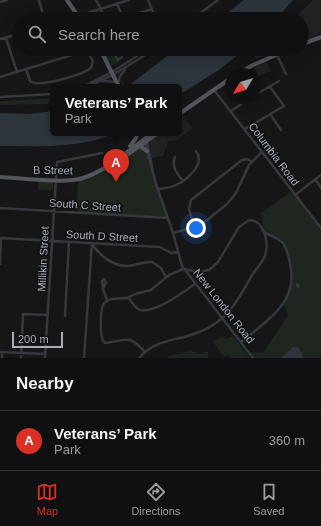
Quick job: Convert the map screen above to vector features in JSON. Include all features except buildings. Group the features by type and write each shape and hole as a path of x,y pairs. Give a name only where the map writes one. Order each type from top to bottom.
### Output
{"main road":[{"path":"67,0 75,12"},
{"path":"309,41 321,37"},
{"path":"104,56 118,84"},
{"path":"249,68 272,56"},
{"path":"182,113 225,82"},
{"path":"115,159 132,144 138,136"},
{"path":"141,136 145,141"},
{"path":"145,141 149,136"},
{"path":"145,141 153,136"},
{"name":"B Street","path":"123,154 128,154 145,141"},
{"name":"B Street","path":"0,177 55,180 83,178 95,173 145,141"},
{"path":"140,146 147,151"}],"street":[{"path":"0,2 7,0"},
{"path":"39,0 42,12"},
{"path":"96,0 103,12"},
{"path":"94,12 127,0"},
{"path":"148,0 153,12"},
{"path":"202,12 218,0"},
{"path":"117,4 120,12"},
{"path":"142,12 152,9"},
{"path":"0,40 12,36"},
{"path":"6,38 17,72"},
{"path":"0,77 68,56"},
{"path":"26,69 29,79 35,83 68,77 89,70 92,67 93,62 90,56"},
{"path":"94,84 102,81 138,56"},
{"path":"89,84 126,68 144,56"},
{"path":"277,56 286,74"},
{"path":"102,81 118,84 121,75 126,68"},
{"path":"261,92 279,81"},
{"path":"245,129 284,106 270,87"},
{"name":"Columbia Road","path":"214,89 321,228"},
{"path":"0,98 50,94"},
{"path":"231,111 241,104"},
{"path":"270,114 281,130"},
{"name":"New London Road","path":"145,141 153,173"},
{"name":"New London Road","path":"145,141 157,189 173,233 183,268 254,358"},
{"path":"157,189 175,186 191,174 198,165 199,157 196,151"},
{"path":"173,233 205,222 233,198 251,161 262,152"},
{"name":"Millikin Street","path":"45,356 57,162 102,153"},
{"path":"176,156 173,165 183,181"},
{"path":"194,227 189,209 191,200 242,160 247,159 251,161"},
{"path":"295,195 321,175"},
{"path":"316,180 321,188"},
{"name":"South C Street","path":"0,208 168,218"},
{"path":"107,300 127,298 151,290 166,277 183,268 200,272 209,270 218,262 239,228 249,220 255,221 264,232 280,240 285,246 291,267 291,288 288,298 278,312 241,342"},
{"path":"139,358 145,352 168,340 202,331 222,318 239,301 252,275 264,260 267,252 264,232"},
{"path":"266,239 270,236"},
{"path":"0,238 0,264"},
{"name":"South D Street","path":"0,238 160,247 171,253 178,252"},
{"path":"64,316 69,242"},
{"path":"92,244 102,256 115,263 130,266 152,262 161,268 166,277"},
{"path":"84,358 92,244"},
{"path":"127,298 131,300 137,308 143,311 167,302 195,284"},
{"path":"104,289 107,300 101,310 101,337 103,342 105,343 121,339 131,340 145,352"},
{"path":"131,300 133,295"},
{"path":"21,358 23,314 48,315"},
{"path":"2,358 1,352 45,356"}],"shaded area":[{"path":"244,0 293,0 282,12 228,12"},
{"path":"313,0 321,0 321,33 309,38 309,12 301,12"},
{"path":"106,56 116,56 116,59 120,62 111,66"},
{"path":"167,56 236,56 219,70 182,93 182,84 131,84"},
{"path":"255,56 264,56 256,59"},
{"path":"267,61 271,71 261,75 261,68 254,67"},
{"path":"50,98 50,103 46,104 0,105 0,101"},
{"path":"50,111 50,136 108,136 88,142 59,146 0,146 0,113 29,114"},
{"path":"182,115 192,128 178,140 168,141 163,156 152,158 149,141 155,136 182,136"},
{"path":"140,146 147,151 151,169 168,218 77,212 78,180"},
{"path":"38,182 53,182 53,190 38,190"},
{"path":"292,191 321,228 321,358 253,358 249,352 263,353 288,315 284,304 291,282 291,265 287,250 281,242 264,232 261,213"},
{"path":"221,336 226,339 233,336 250,358 231,358 229,355 224,357 213,342"},
{"path":"293,347 298,347 303,358 281,358"},
{"path":"192,351 200,354 208,351 208,358 168,358 168,356"}],"place":[{"name":"Veterans’ Park","path":"116,182"}]}
